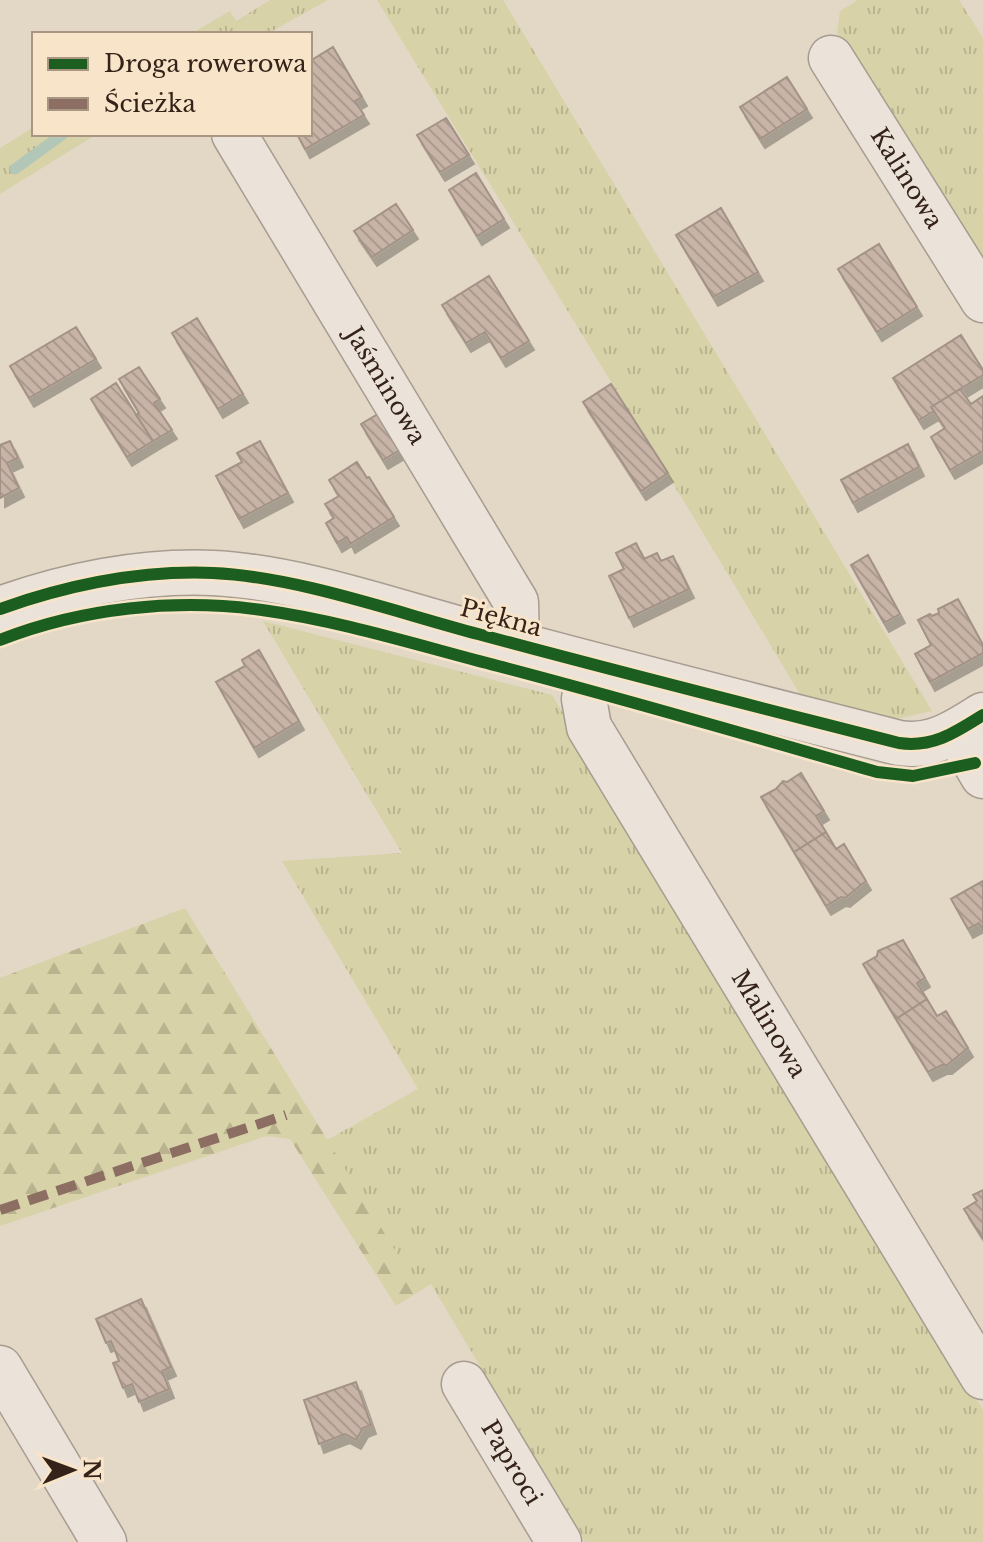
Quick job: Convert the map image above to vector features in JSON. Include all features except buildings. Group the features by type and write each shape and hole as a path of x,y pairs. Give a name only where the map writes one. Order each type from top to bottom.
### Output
{"street":[{"name":"Kalinowa","path":"831,58 983,300"},
{"name":"Jaśminowa","path":"235,136 516,602 517,645"},
{"name":"Piękna","path":"0,609 55,592 140,574 212,573 270,579 589,665 899,743 927,744 970,723"},
{"name":"Malinowa","path":"589,665 584,699 589,727 983,1377"},
{"path":"970,723 983,776"},
{"path":"0,1368 104,1542"},
{"name":"Paproci","path":"464,1384 559,1542"}],"green space":[{"path":"270,0 328,0 271,32 194,32 230,11 236,21"},
{"path":"377,0 503,0 932,711 896,719 805,703"},
{"path":"858,0 959,0 983,38 983,271 837,33 840,11"},
{"path":"32,128 32,136 94,136 0,194 0,148"},
{"path":"263,621 552,695 983,1410 983,1542 585,1542 431,1284 420,1291 327,1140 418,1089 282,861 402,853"},
{"path":"185,908 420,1291 396,1306 290,1139 266,1136 0,1226 0,978"}],"waterway":[{"path":"15,169 60,136"}],"marked path":[{"path":"0,1210 286,1115"}],"cycle path":[{"path":"0,609 78,586 131,577 186,573 245,576 312,588 899,743 933,741 954,733 983,715"},
{"path":"0,640 63,620 129,608 196,605 262,610 381,635 877,772 913,776 975,763"}]}
